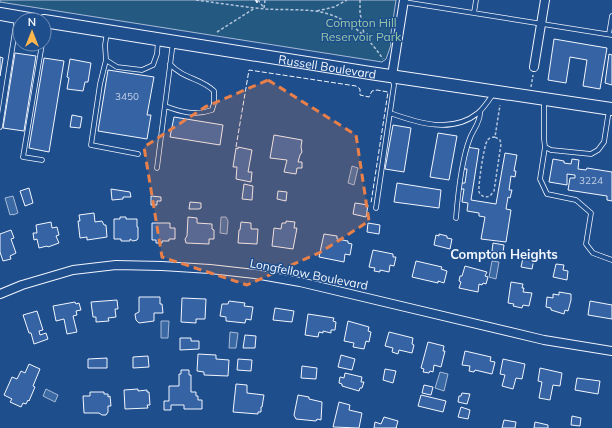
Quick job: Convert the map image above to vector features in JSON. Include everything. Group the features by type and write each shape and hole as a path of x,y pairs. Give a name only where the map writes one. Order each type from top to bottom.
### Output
{"main road":[{"name":"Russell Boulevard","path":"0,14 12,16"},
{"name":"Russell Boulevard","path":"52,24 611,109"}],"street":[{"path":"534,67 545,0"},
{"path":"392,76 404,1"},
{"name":"Longfellow Boulevard","path":"0,294 22,285 73,270 116,265 210,269 255,274 300,282 544,340 612,351"}],"lane":[{"path":"474,13 476,0"},
{"path":"404,1 610,34 612,16"},
{"path":"107,32 105,45 106,60 100,84 91,145 138,154"},
{"path":"106,60 117,67 142,70 153,65 157,54 159,40"},
{"path":"157,168 173,42"},
{"path":"0,127 12,49"},
{"path":"41,52 23,157 42,160"},
{"path":"165,106 184,113 204,113 212,110 214,103 214,91 210,87 202,82 181,74 170,64"},
{"path":"376,208 394,85 392,76"},
{"path":"390,113 412,121 428,124 443,126 456,124 480,112 496,91"},
{"path":"544,98 545,147 540,179 547,194 576,200 591,213 586,244 593,253 612,260"},
{"path":"545,147 551,150 591,154 598,150 604,142 611,109"},
{"path":"456,218 466,149 480,117 480,112"}],"path":[{"path":"196,0 255,8 316,11 339,18 364,34 383,59"},
{"path":"258,0 264,8"},
{"path":"264,8 265,0"},
{"path":"316,11 334,7 345,0"},
{"path":"360,0 360,20 364,34"},
{"path":"217,32 255,8"},
{"path":"529,96 534,67"},
{"path":"495,137 500,105"},
{"path":"495,137 500,140 501,144 494,191 490,196 485,197 479,192 486,141 495,137"}],"highlighted area":[{"path":"268,80 356,135 369,221 321,252 247,285 162,257 144,147 205,107"}],"green space":[{"name":"Compton Hill Reservoir Park","path":"0,0 396,0 390,40 391,45 386,59 382,62 0,2"}],"shaded area":[{"path":"352,166 358,168 354,185 348,183"},
{"path":"13,196 18,213 10,215 5,198"},
{"path":"221,217 226,217 228,221 227,234 220,233"},
{"path":"492,261 499,262 496,279 489,277"},
{"path":"161,321 169,321 168,338 161,338"},
{"path":"230,332 238,333 236,348 229,348"},
{"path":"440,372 448,374 444,391 435,388"},
{"path":"46,389 58,395 55,402 43,396"}],"building":[{"path":"554,39 607,48 600,89 583,86 587,60 570,57 566,83 548,80"},
{"path":"15,53 36,56 24,131 3,128"},
{"path":"609,54 612,55 612,85 605,83"},
{"path":"0,57 3,58 0,76"},
{"path":"44,58 64,61 49,152 29,148"},
{"path":"70,59 91,63 88,82 85,82 83,91 67,89"},
{"path":"108,70 154,77 147,115 151,115 147,139 98,131"},
{"path":"72,115 82,117 80,128 70,127"},
{"path":"174,117 223,125 220,145 170,137"},
{"path":"393,125 411,128 404,172 385,169"},
{"path":"438,133 457,136 449,180 430,177"},
{"path":"274,135 302,140 302,152 298,162 302,162 302,168 297,168 296,174 284,172 287,160 270,158"},
{"path":"238,147 252,150 248,172 252,172 251,182 236,179 237,167 233,167 236,148 238,149"},
{"path":"467,147 479,149 471,200 496,204 505,153 517,155 514,171 516,171 515,177 511,176 509,190 512,190 510,198 508,197 506,209 511,210 506,242 481,239 485,217 479,216 479,213 467,211 468,203 462,202 464,189 461,189 462,183 465,183 467,169 464,169"},
{"path":"553,159 571,164 572,159 579,160 578,169 586,170 587,168 612,172 612,201 607,200 607,196 568,190 570,178 575,178 575,175 567,174 567,185 549,182"},
{"path":"397,183 441,190 439,208 394,202"},
{"path":"244,184 253,186 252,200 242,199"},
{"path":"29,188 33,203 25,206 20,191"},
{"path":"111,189 130,192 131,197 123,197 123,199 112,200"},
{"path":"278,191 287,192 286,201 277,199"},
{"path":"151,196 161,197 161,201 157,201 157,205 151,205"},
{"path":"190,202 201,203 201,208 189,209"},
{"path":"355,203 368,205 366,217 353,214"},
{"path":"94,213 95,222 102,221 104,225 106,225 107,237 87,240 87,237 80,238 78,221 80,221 79,215"},
{"path":"120,217 126,217 126,219 137,219 137,240 133,241 130,239 130,241 121,241 121,239 114,239 114,219 120,219"},
{"path":"188,217 197,218 197,223 212,224 214,239 209,239 209,244 186,243 185,239 187,236"},
{"path":"286,221 295,222 294,228 297,228 293,249 272,246 274,228 281,229 282,223 286,223"},
{"path":"51,222 52,228 57,227 59,235 56,236 59,243 48,247 39,248 37,239 34,240 33,233 37,233 36,225"},
{"path":"241,222 251,223 251,229 258,229 257,244 238,243"},
{"path":"152,223 170,223 170,228 175,228 175,239 162,241 162,243 156,243 156,240 152,240"},
{"path":"368,223 380,225 379,234 367,232"},
{"path":"11,230 14,238 11,239 16,253 10,256 11,259 3,261 0,252 0,234"},
{"path":"324,234 337,236 337,239 348,241 348,243 352,244 350,255 345,254 344,262 319,257"},
{"path":"439,234 452,239 450,249 434,245 436,235 439,236"},
{"path":"493,243 504,245 503,253 492,251"},
{"path":"373,250 393,254 393,257 396,257 394,266 390,265 389,272 380,270 380,272 374,271 375,268 369,267"},
{"path":"523,258 534,259 532,269 521,267"},
{"path":"416,261 442,267 441,269 447,271 444,283 412,277"},
{"path":"556,264 564,265 563,270 568,271 567,280 553,277"},
{"path":"465,266 487,272 485,276 488,277 486,284 479,284 478,292 459,288 461,282 459,281 460,276 462,276"},
{"path":"511,282 523,284 523,292 532,293 529,306 523,305 522,308 508,303"},
{"path":"559,292 571,294 568,311 565,310 564,314 546,307 547,297 553,298 553,294 559,295"},
{"path":"139,297 160,297 160,304 162,304 163,313 154,313 154,321 139,323 136,320 135,314 139,312"},
{"path":"182,298 206,299 205,319 196,319 196,323 181,322"},
{"path":"117,300 118,309 115,309 116,317 108,318 109,321 96,322 96,317 93,317 91,302"},
{"path":"229,301 245,303 244,306 253,307 251,320 246,319 245,323 226,321 226,317 220,316 222,304 228,304"},
{"path":"590,301 612,305 612,319 588,315"},
{"path":"75,302 76,304 79,303 81,310 76,311 77,315 73,316 77,332 67,334 64,319 56,321 53,306"},
{"path":"275,308 294,311 292,322 273,320"},
{"path":"37,311 43,330 39,331 40,335 46,333 48,339 34,344 23,315"},
{"path":"308,314 334,318 333,321 336,322 335,330 331,330 331,333 323,331 323,333 319,332 318,337 305,335"},
{"path":"348,321 369,327 368,331 371,332 369,342 366,341 364,349 353,347 354,343 344,341"},
{"path":"389,332 413,338 412,344 414,345 412,353 399,350 398,354 392,352 393,348 385,346"},
{"path":"245,335 256,336 255,348 243,348"},
{"path":"180,338 191,338 191,341 199,341 199,349 180,350"},
{"path":"428,342 444,346 443,351 445,351 441,367 434,365 433,372 430,371 429,373 423,372 424,369 421,368"},
{"path":"465,351 491,357 490,361 495,362 492,374 475,370 474,372 469,371 470,366 462,365"},
{"path":"198,354 216,355 216,359 229,360 228,376 204,375 204,372 197,371"},
{"path":"341,355 355,359 352,370 338,367"},
{"path":"148,356 149,367 133,368 133,357"},
{"path":"107,358 107,368 88,368 88,359"},
{"path":"238,359 252,360 251,371 237,370"},
{"path":"503,359 525,364 522,379 516,378 513,389 502,386 505,375 500,374"},
{"path":"29,364 40,369 29,401 28,400 26,404 23,403 21,407 10,402 12,399 4,395 12,377 17,379 21,371 25,373"},
{"path":"302,366 317,368 316,379 301,378"},
{"path":"540,368 562,373 560,386 553,385 550,400 539,398 542,382 538,381"},
{"path":"385,369 396,371 393,383 383,380"},
{"path":"181,370 189,370 189,375 191,375 191,392 196,392 198,400 202,400 202,409 184,409 184,405 171,405 171,410 164,410 164,401 169,401 169,386 179,386 179,374 181,374"},
{"path":"345,373 362,377 361,382 364,382 359,391 342,386 342,384 339,383 340,377 344,378"},
{"path":"577,378 600,381 598,394 575,390"},
{"path":"236,384 247,385 247,393 264,395 261,412 258,412 258,414 233,412"},
{"path":"424,385 433,387 431,395 422,393"},
{"path":"138,389 138,391 147,390 147,392 149,392 150,405 147,405 148,408 125,409 124,390"},
{"path":"90,392 104,392 104,394 108,394 108,397 110,396 111,406 108,406 108,412 106,415 99,413 84,413 83,396 90,396"},
{"path":"462,393 470,394 467,404 458,402 459,396 461,396"},
{"path":"298,395 322,402 321,420 296,419 294,415"},
{"path":"421,395 446,401 443,412 418,406"},
{"path":"339,402 350,405 349,410 362,413 359,428 333,427"},
{"path":"461,407 470,410 468,419 458,417"},
{"path":"572,416 581,418 580,426 571,425"},
{"path":"384,417 398,421 396,428 374,428 375,422 381,424"},
{"path":"504,420 516,422 515,428 502,428"},
{"path":"535,422 548,425 548,428 534,428"}],"fence":[{"path":"236,147 249,70 356,86 360,89 360,95 369,97 372,91 377,90 388,92 371,203"}],"district":[{"name":"Compton Heights","path":"504,254"}]}
